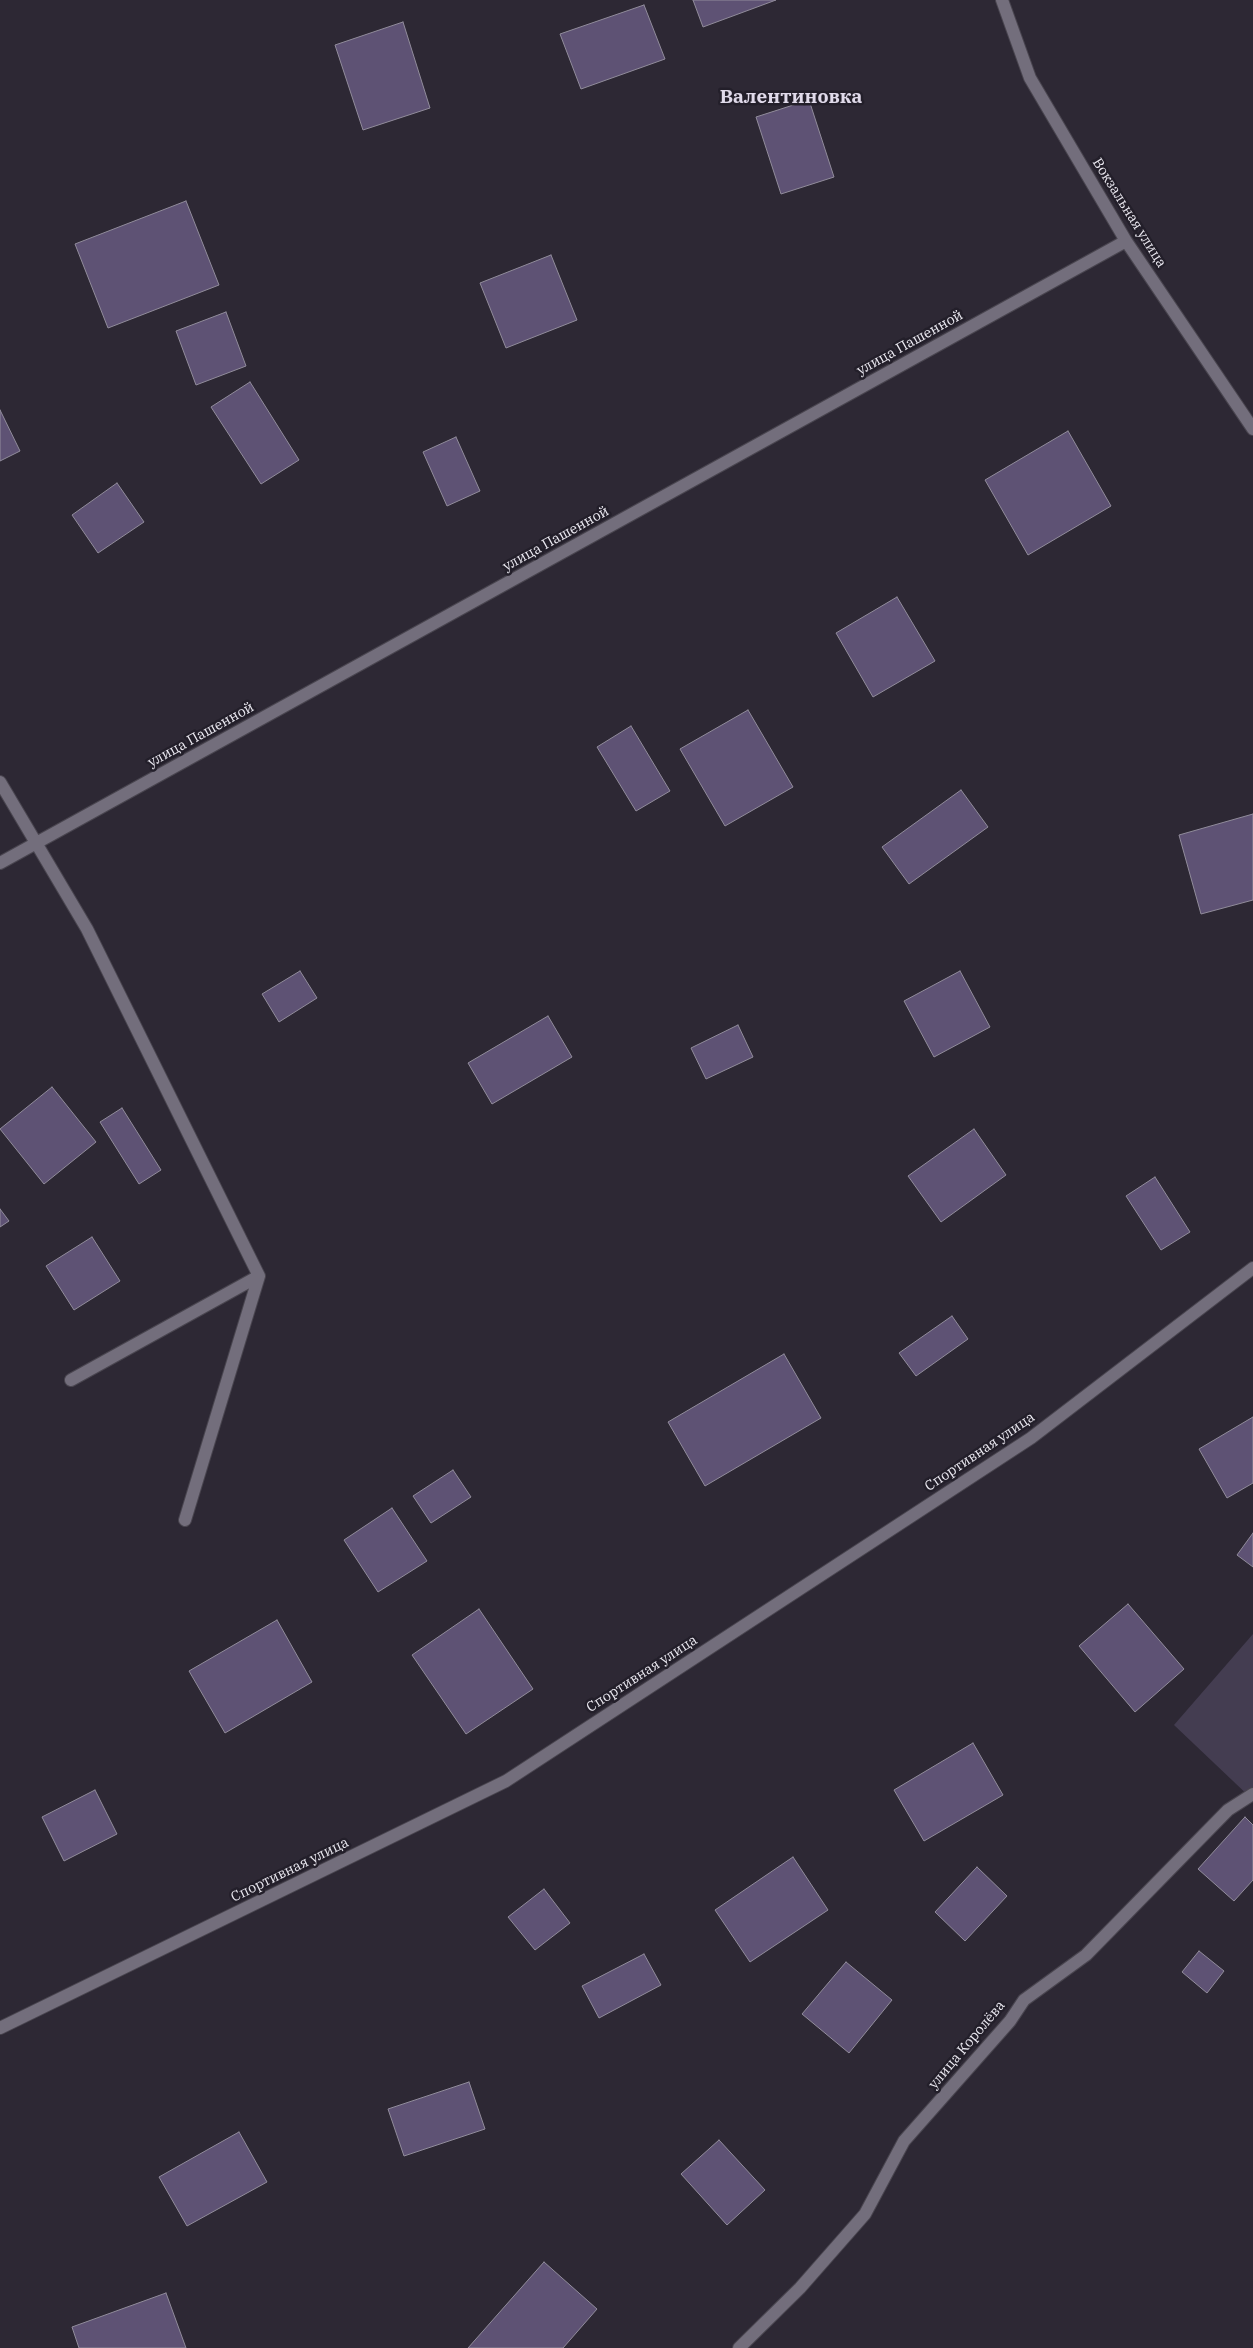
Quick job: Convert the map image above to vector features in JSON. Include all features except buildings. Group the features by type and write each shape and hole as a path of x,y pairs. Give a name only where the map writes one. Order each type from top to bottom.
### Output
{"street":[{"name":"Вокзальная улица","path":"1002,0 1030,78 1126,242 1253,429"},
{"name":"улица Пашенной","path":"0,863 1126,242"},
{"path":"0,782 87,929 259,1276 185,1520"},
{"name":"Спортивная улица","path":"0,2028 506,1781 1031,1438 1253,1268"},
{"path":"71,1380 259,1276"},
{"name":"улица Королёва","path":"739,2348 800,2288 865,2214 904,2141 1010,2021 1024,2000 1086,1955 1228,1810 1253,1794"}],"shaded area":[{"path":"1253,1634 1253,1800 1174,1725"}],"district":[{"name":"Валентиновка","path":"791,98"}]}
